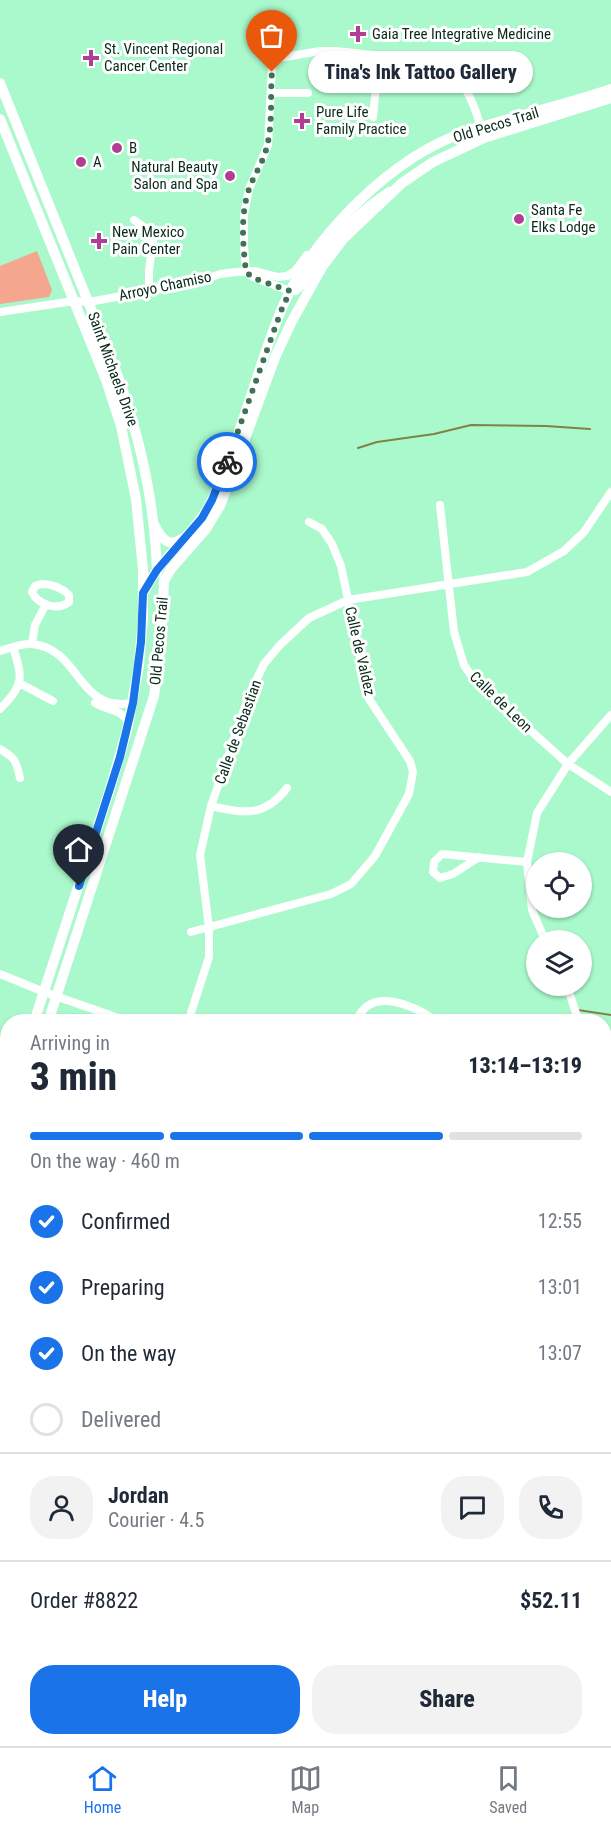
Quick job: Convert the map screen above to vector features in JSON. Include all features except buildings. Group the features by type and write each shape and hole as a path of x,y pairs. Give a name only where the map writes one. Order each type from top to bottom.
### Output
{"main road":[{"name":"Saint Michaels Drive","path":"0,83 130,408 140,447 152,519 157,570 154,644 148,693 138,740"},
{"name":"Old Pecos Trail","path":"50,1014 154,696 159,666 164,581 171,569 206,529 225,497 276,355 322,267 344,238 402,183 433,162 482,133 611,89"},
{"name":"Old Pecos Trail","path":"37,1014 129,723 141,642 143,593 157,570 194,528 208,508 290,291 325,238 363,197 418,155 459,135 482,133 611,98"},
{"name":"Saint Michaels Drive","path":"0,119 106,380 121,426 136,499 142,552 143,593"},
{"path":"152,519 160,537 170,543 179,541 194,528"},
{"path":"129,776 139,714 133,703"}],"street":[{"path":"402,183 377,199 350,222 296,291 253,278 246,272 244,215 249,189 268,145 272,66 279,58 327,51 429,61 452,73 466,88 474,105 482,133"},
{"path":"373,117 379,55"},
{"path":"271,93 308,93"},
{"name":"Arroyo Chamiso","path":"0,312 88,302 205,280 219,274 255,271 278,277 291,274 333,221 363,197"},
{"path":"134,220 154,234 149,270 149,291"},
{"name":"Calle de Sebastian","path":"191,1014 209,957 209,927 201,855 211,806 250,693 264,664 280,645 309,618 348,600 527,572 564,551 584,532 611,492"},
{"name":"Calle de Leon","path":"440,505 454,633 464,665 474,680 568,764 611,792"},
{"name":"Calle de Valdez","path":"191,932 332,894 351,884 375,856 409,794 413,772 410,761 369,699 342,566 322,529 309,522"},
{"path":"33,644 35,625 46,604"},
{"path":"0,651 33,644 43,647 60,656 95,697 103,702 117,705 133,703"},
{"path":"0,709 19,683 20,671 13,647"},
{"path":"82,682 92,701 100,707 121,713 129,723"},
{"path":"19,683 53,701"},
{"path":"529,852 537,813 568,764 611,715"},
{"path":"0,749 15,760 20,778"},
{"path":"211,806 233,812 255,811 278,799 287,788"},
{"path":"479,857 449,876 440,878 434,872 434,862 442,854 479,857 526,862"},
{"path":"0,974 107,1014"},
{"path":"570,996 576,1014"},
{"path":"361,1014 369,1005 384,1000 403,1003 423,1014"}],"shaded area":[{"path":"37,251 52,290 49,297 0,304 0,266"}],"waterway":[{"path":"358,448 377,442 434,434 471,425 590,429"},
{"path":"578,1010 604,1014"}],"way so far":[{"path":"227,462 290,291 253,278 246,272 244,215 249,189 268,145 272,72"}],"place":[{"name":"Gaia Tree Integrative Medicine","path":"358,34"},
{"name":"St. Vincent Regional Cancer Center","path":"91,58"},
{"name":"Tina's Ink Tattoo Gallery","path":"272,72"},
{"name":"Pure Life Family Practice","path":"302,121"},
{"name":"B","path":"117,148"},
{"name":"A","path":"81,162"},
{"name":"Natural Beauty Salon and Spa","path":"230,176"},
{"name":"Santa Fe Elks Lodge","path":"519,219"},
{"name":"New Mexico Pain Center","path":"99,241"}],"route":[{"path":"79,886 120,757 133,703 139,665 143,593 157,570 202,518 227,462"}]}
